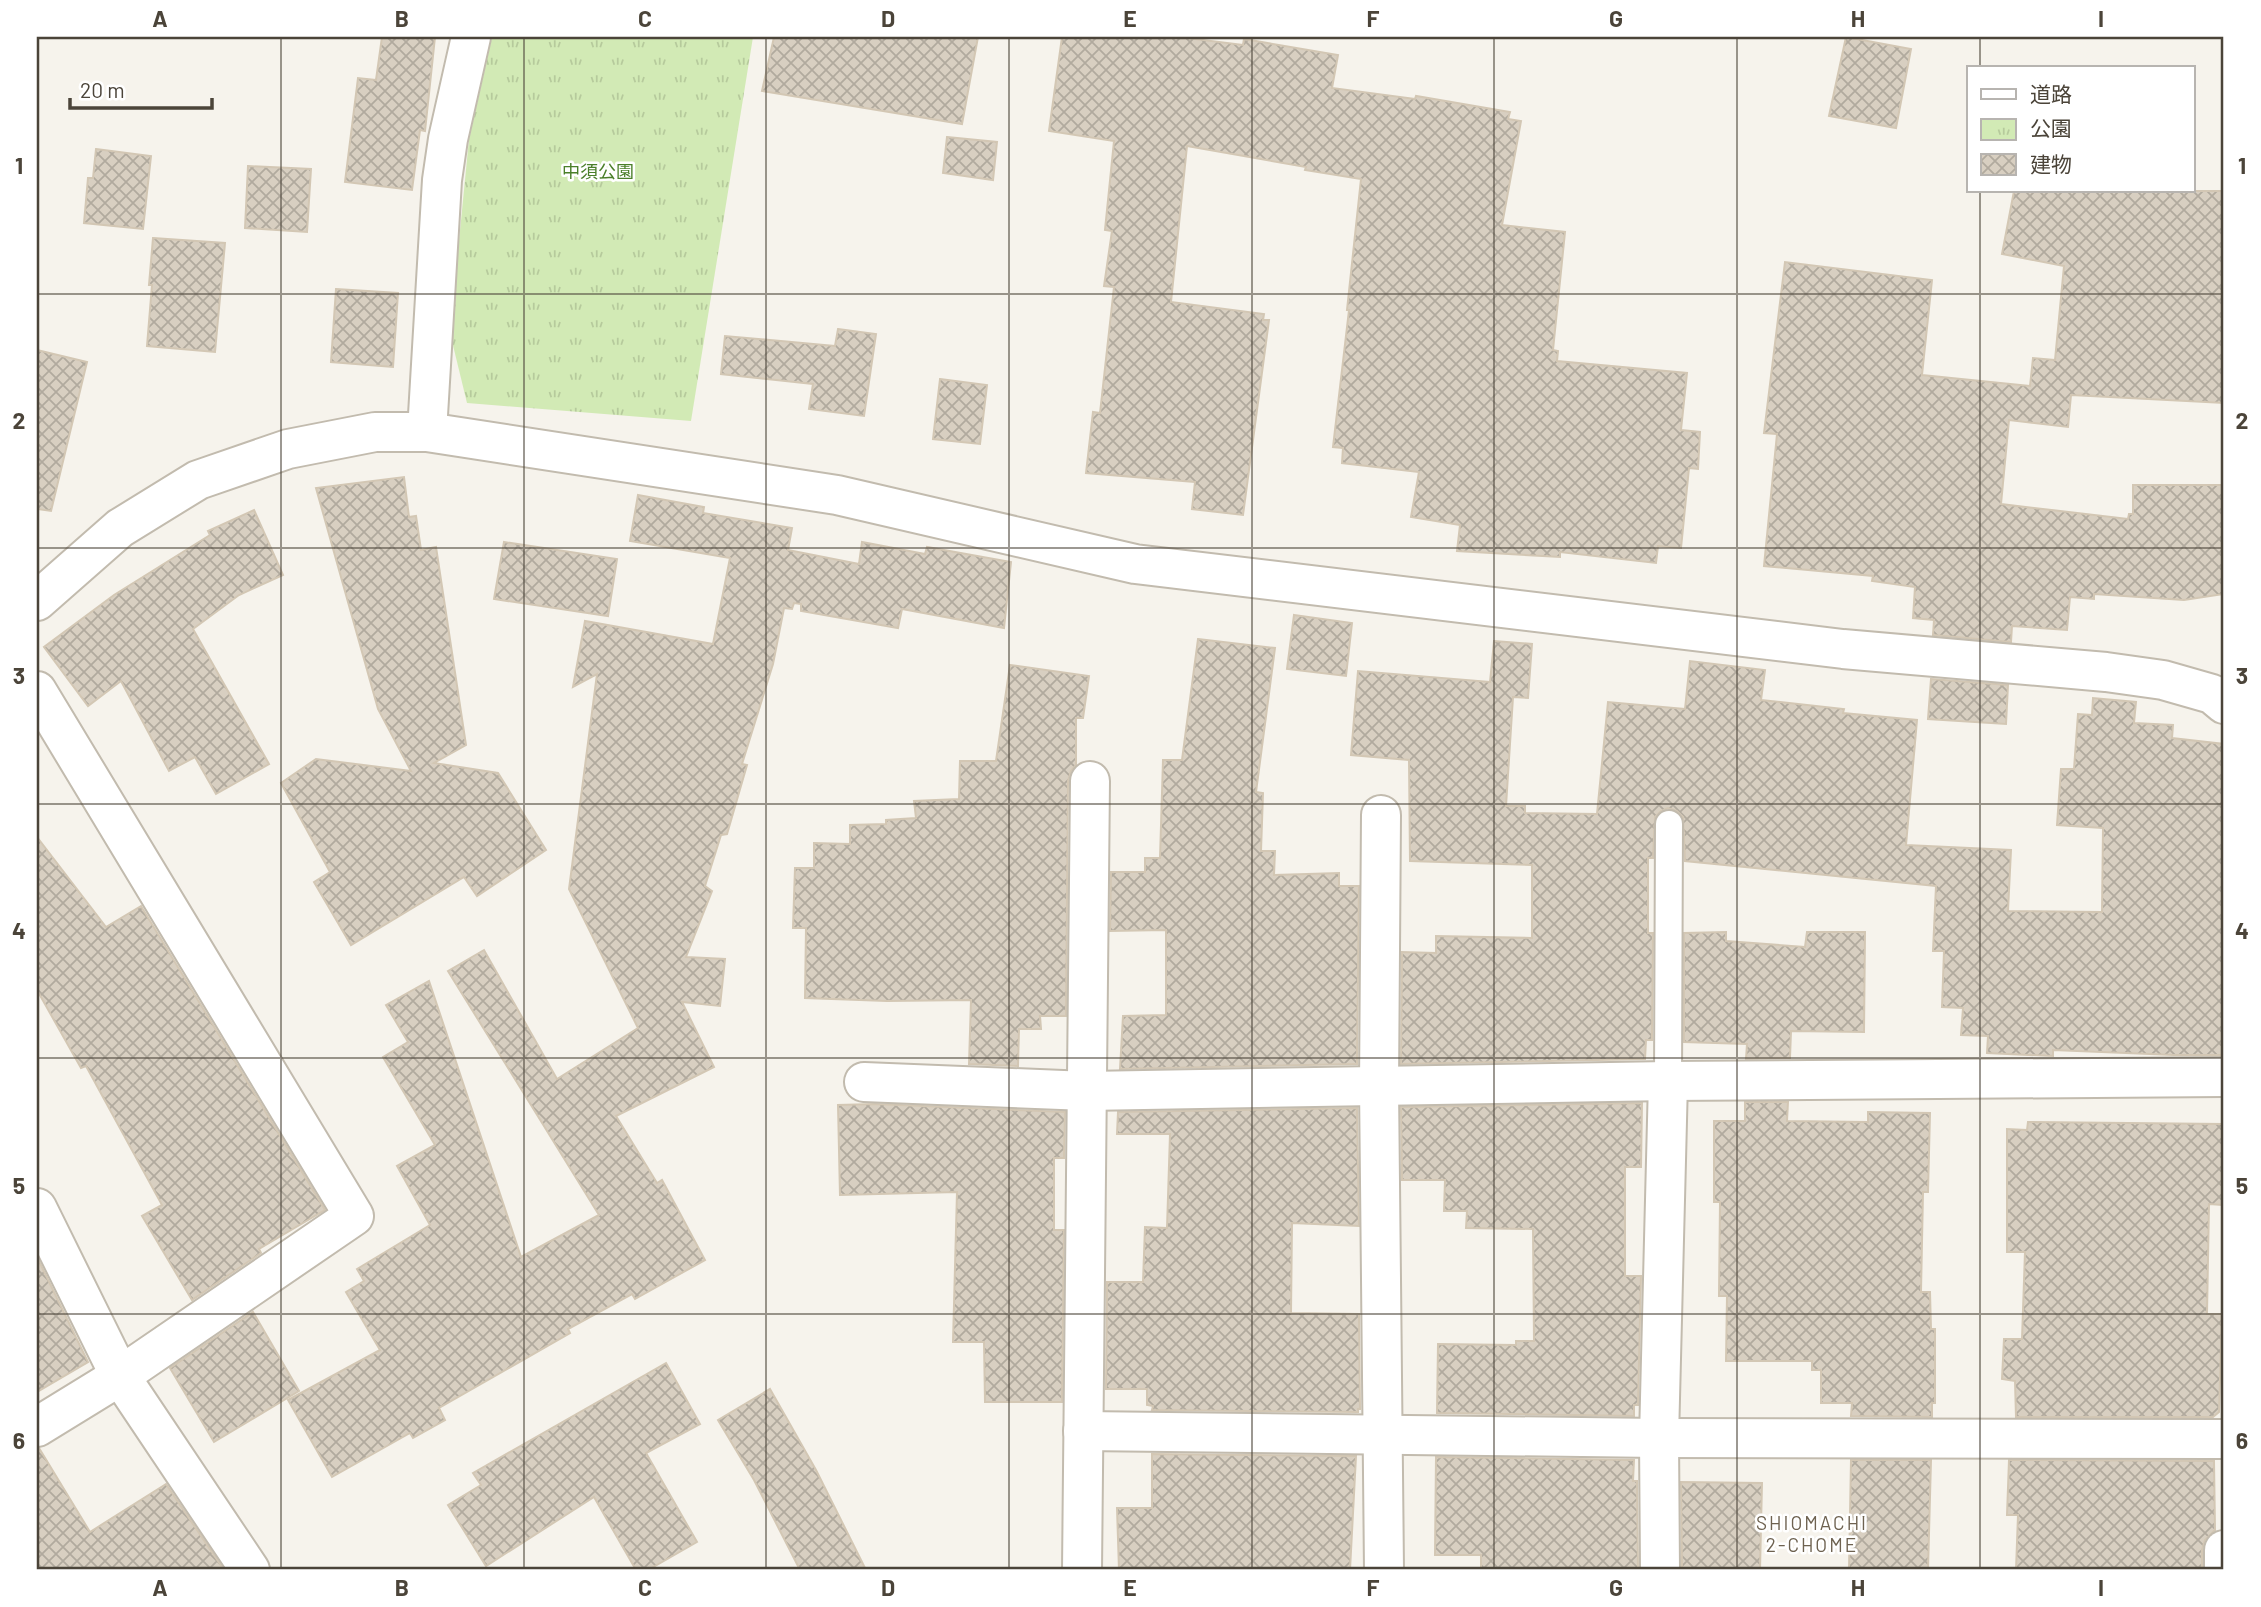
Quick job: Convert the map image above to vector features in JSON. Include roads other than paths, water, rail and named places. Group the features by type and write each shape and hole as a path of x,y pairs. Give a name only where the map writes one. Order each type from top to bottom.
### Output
{"street":[{"path":"427,432 442,180 448,139 471,37"},
{"path":"37,601 120,528 198,480 288,449 375,432 427,432 837,495 1135,564 1843,649 2106,672 2163,680 2212,694 2224,704"},
{"path":"37,691 354,1216 120,1376 37,1427"},
{"path":"1082,1570 1090,781"},
{"path":"1381,815 1379,1086 1384,1570"},
{"path":"864,1082 1087,1091 1668,1081 2224,1077"},
{"path":"1660,1570 1660,1438 1668,1081"},
{"path":"37,1208 120,1376 250,1570"},
{"path":"1083,1431 1660,1438 2224,1439"},
{"path":"2224,1550 2224,1570"}],"lane":[{"path":"1668,1081 1669,824"}],"district":[{"name":"SHIOMACHI 2-CHOME","path":"1812,1534"}],"park label":[{"name":"中須公園","path":"598,172"}]}
